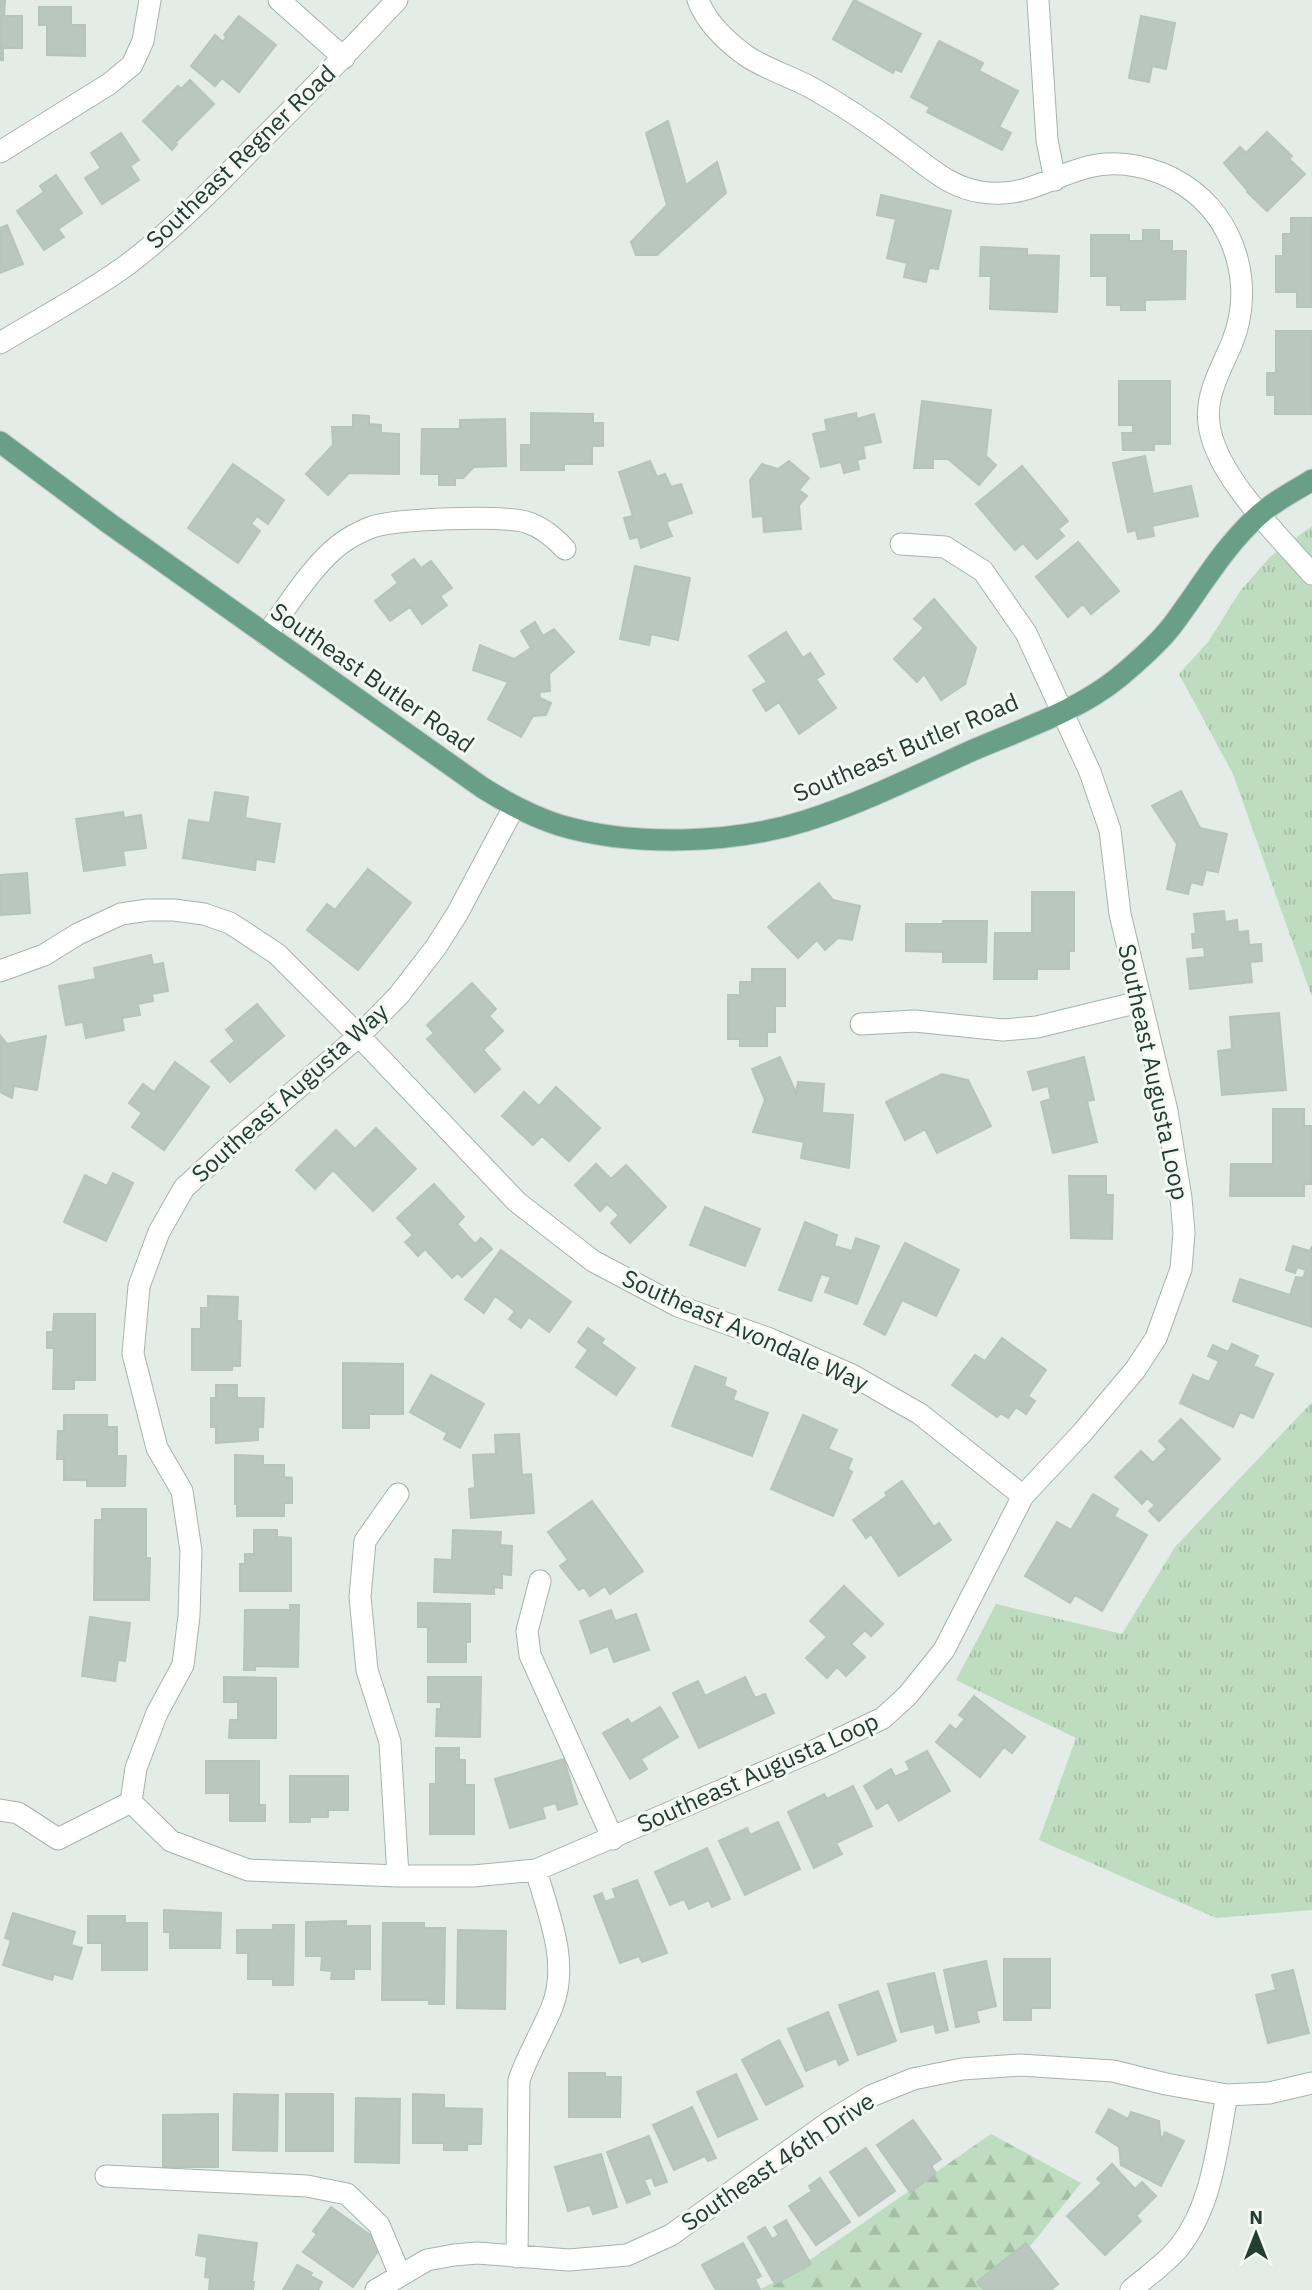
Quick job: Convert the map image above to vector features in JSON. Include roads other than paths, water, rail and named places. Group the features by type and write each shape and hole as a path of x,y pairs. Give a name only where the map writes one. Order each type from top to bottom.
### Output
{"main road":[{"name":"Southeast Butler Road","path":"0,442 266,635 471,780 514,807 560,825 618,835 683,839 762,831 803,821 859,801 1062,711 1115,680 1140,660 1169,630 1213,565 1260,513 1312,480"}],"street":[{"path":"0,152 109,84 132,65 144,41 150,0"},
{"path":"279,0 344,58"},
{"name":"Southeast Regner Road","path":"0,343 77,299 127,265 162,236 200,202 344,58 397,0"},
{"path":"698,0 708,19 747,57 811,88 860,117 957,187 1003,194 1025,191 1087,167 1111,164 1141,167 1162,173 1185,186 1208,206 1233,243 1240,270 1242,295 1233,341 1216,377 1210,401 1208,422 1213,444 1224,468 1312,574"},
{"path":"1038,0 1047,140 1055,180"},
{"path":"266,635 316,568 344,541 375,526 411,521 508,519 542,528 565,549"},
{"name":"Southeast Augusta Loop","path":"131,1802 171,1840 248,1870 398,1877 472,1876 536,1870 820,1748 883,1718 908,1695 944,1650 1023,1496 1082,1433 1135,1370 1156,1338 1181,1269 1184,1233 1181,1198 1167,1111 1120,914 1110,830 1090,772 1026,634 983,571 945,547 901,544"},
{"name":"Southeast Augusta Way","path":"131,1802 136,1768 144,1746 157,1713 183,1665 189,1616 191,1552 182,1492 158,1448 133,1354 139,1286 159,1232 184,1188 232,1143 359,1037 399,995 436,947 457,914 514,807"},
{"name":"Southeast Avondale Way","path":"0,971 44,955 78,934 121,914 148,910 204,914 247,932 278,954 517,1202 593,1261 678,1306 770,1339 852,1375 920,1414 1023,1496"},
{"path":"861,1024 915,1021 1003,1030 1037,1027 1139,1002"},
{"path":"398,1494 365,1541 360,1597 366,1670 390,1742 398,1877"},
{"path":"540,1581 527,1631 530,1656 613,1839"},
{"path":"0,1810 18,1813 58,1839 131,1802"},
{"path":"517,2257 519,2080 554,2004 559,1979 557,1948 536,1870"},
{"name":"Southeast 46th Drive","path":"376,2290 427,2260 454,2255 477,2253 569,2260 627,2255 671,2235 861,2102 913,2080 962,2069 1020,2065 1113,2071 1227,2095 1269,2093 1312,2083"},
{"path":"1131,2290 1180,2246 1198,2217 1210,2185 1227,2095"},
{"path":"106,2176 307,2186 347,2194 379,2225 400,2275"}]}
